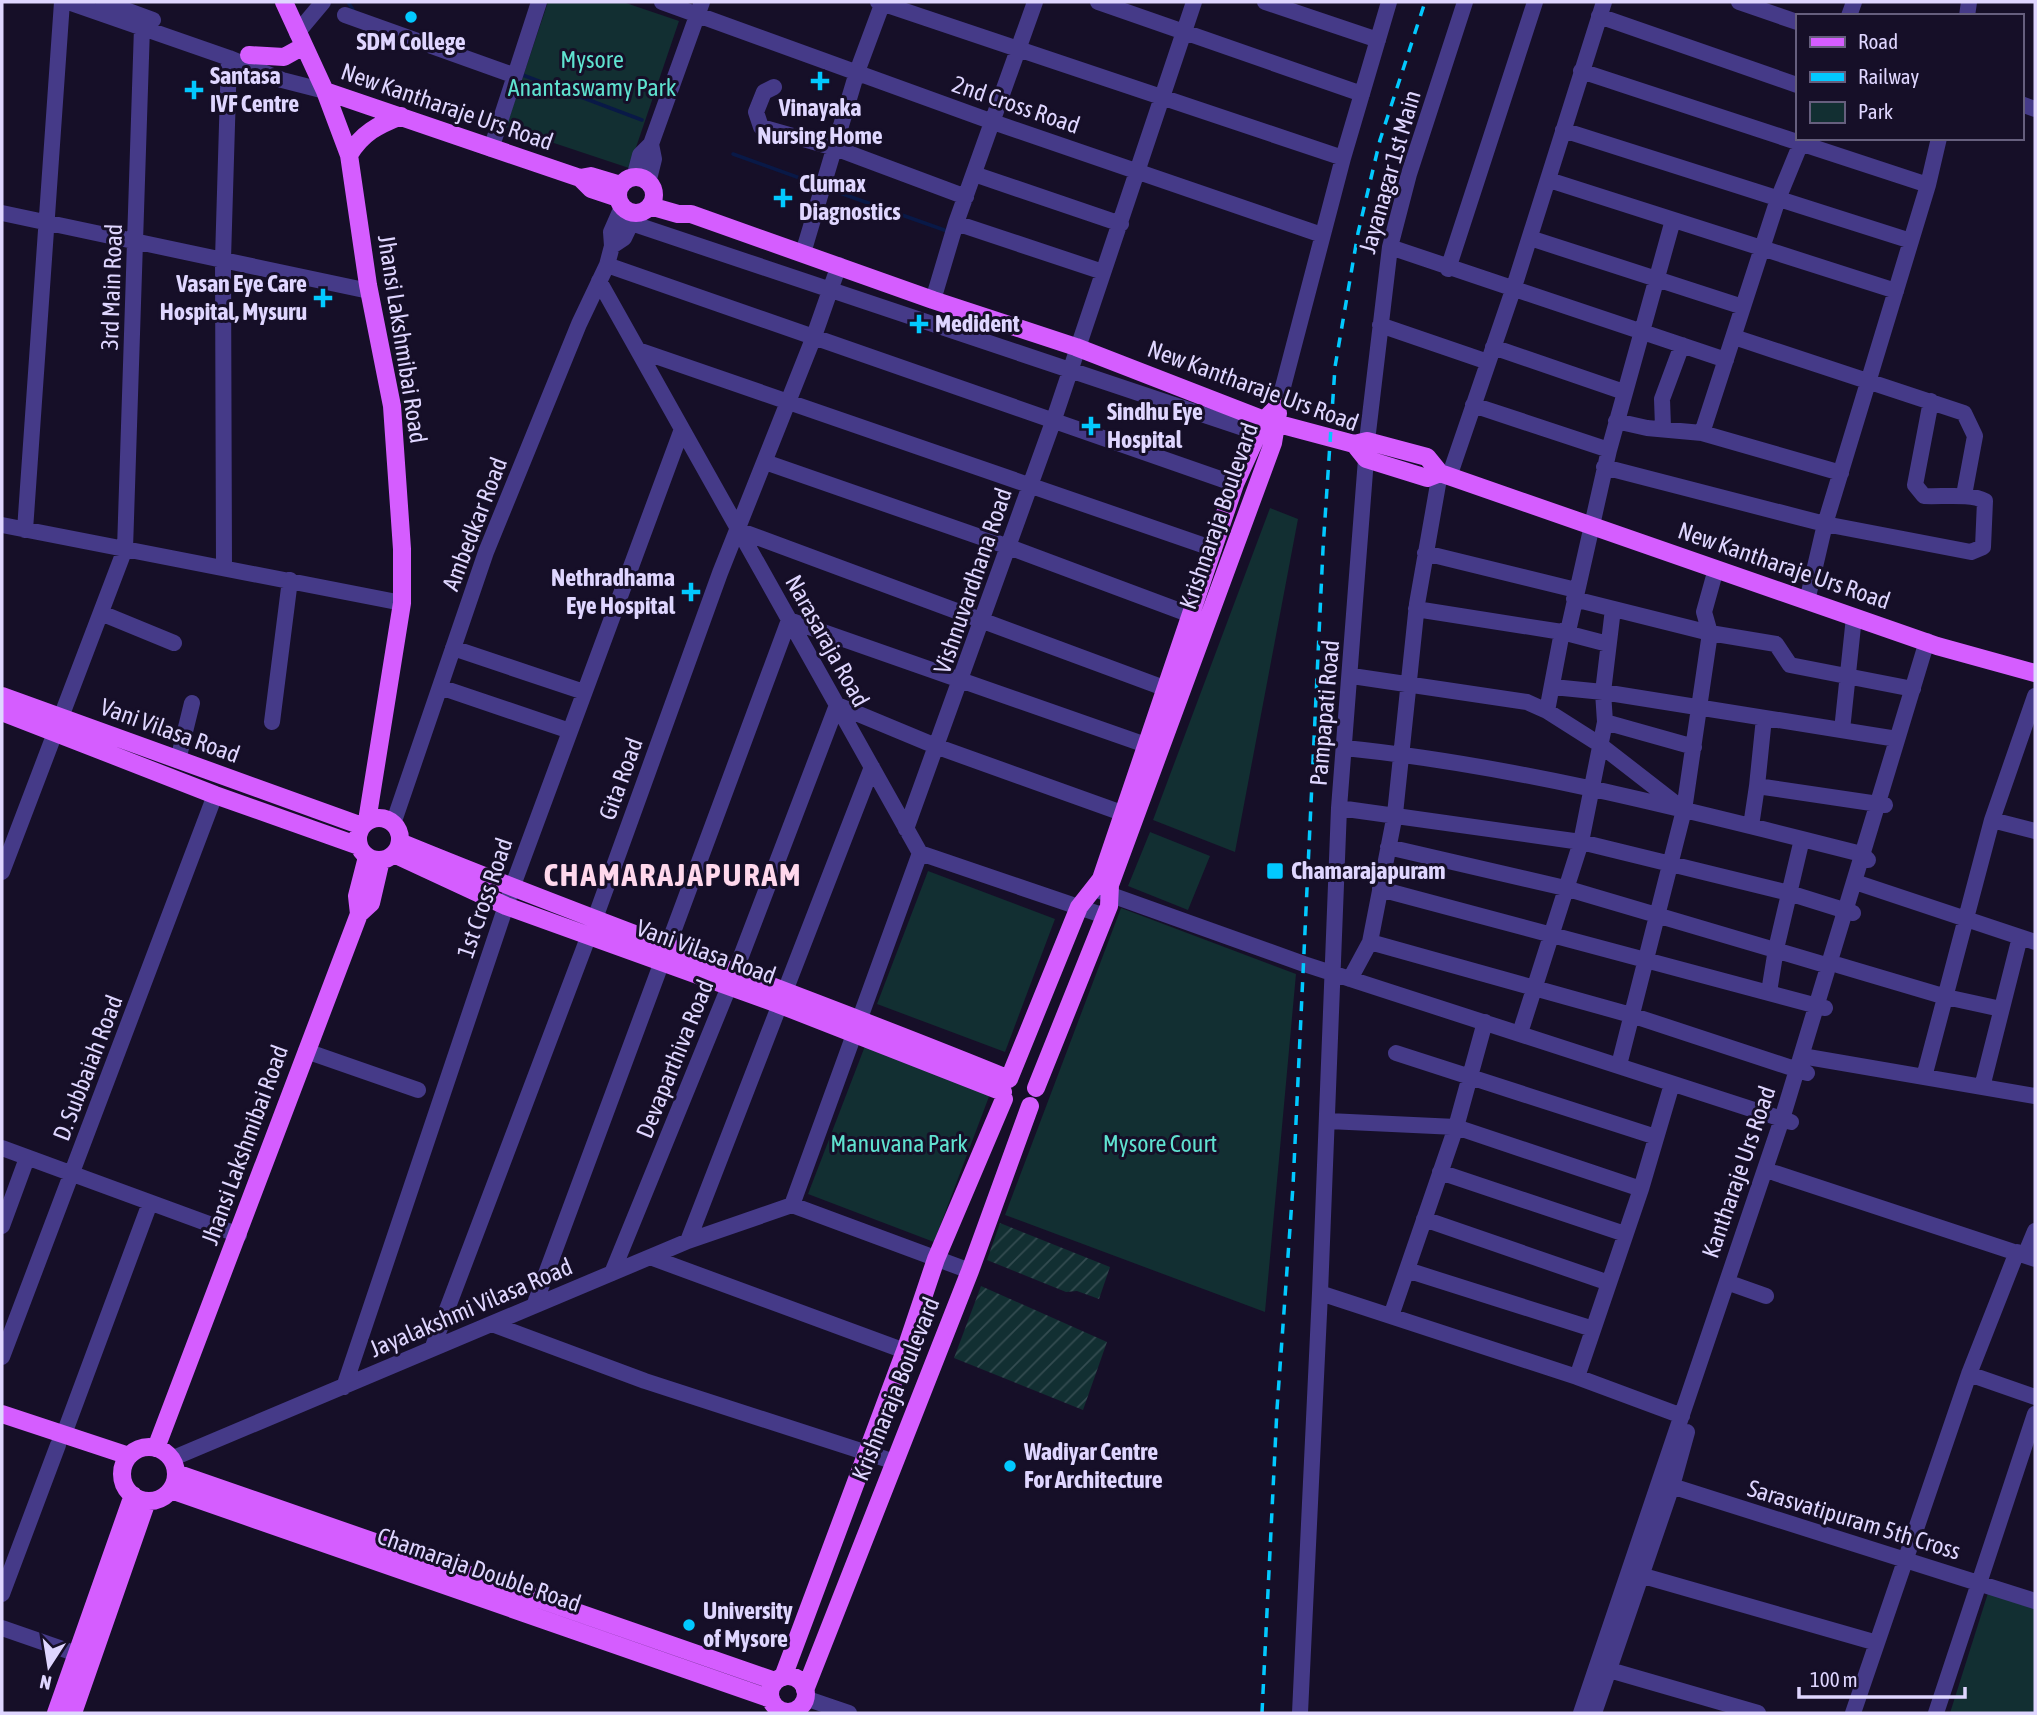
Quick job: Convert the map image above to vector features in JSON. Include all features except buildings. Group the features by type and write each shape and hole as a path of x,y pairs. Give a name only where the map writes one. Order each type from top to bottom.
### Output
{"main road":[{"name":"Jhansi Lakshmibai Road","path":"156,1448 359,914 371,903 380,852 365,823 402,603 402,549 392,406 369,291 349,155 325,91 284,2"},
{"path":"248,55 284,57 300,40"},
{"name":"New Kantharaje Urs Road","path":"325,91 491,149 580,177 591,176 635,198 684,206 691,214 933,300 1076,347 1270,421 1362,448 1427,457 1444,475 1932,644 2035,673"},
{"path":"349,155 357,141 375,127 401,116"},
{"name":"Krishnaraja Boulevard","path":"801,1702 892,1461 970,1271 1033,1097 1105,916 1101,878 1122,813 1235,484 1270,421"},
{"name":"Krishnaraja Boulevard","path":"774,1695 905,1351 936,1259 1079,907 1110,885 1270,421"},
{"name":"Vani Vilasa Road","path":"2,696 58,725 215,795 380,852 512,888 591,927"},
{"name":"Vani Vilasa Road","path":"2,712 58,725 178,760 365,823 381,818 393,824"},
{"path":"380,852 393,824"},
{"name":"Vani Vilasa Road","path":"380,852 506,906 591,927 781,997 1005,1090"},
{"path":"1025,1076 1033,1097 1014,1108 1005,1090 1025,1076"},
{"path":"2,1414 126,1462"},
{"path":"2,1425 61,1439"},
{"path":"141,1448 156,1448 173,1474 156,1500 140,1498 124,1483 126,1462 141,1448"},
{"name":"Chamaraja Double Road","path":"173,1474 774,1695"},
{"path":"56,1713 140,1498"},
{"path":"73,1713 140,1498"},
{"path":"794,1677 801,1702 782,1710 774,1695 794,1677"}],"street":[{"path":"25,530 62,2"},
{"path":"68,2 229,58 282,80 299,82"},
{"path":"104,2 286,70 299,82"},
{"path":"300,40 323,2"},
{"path":"491,149 538,2"},
{"name":"2nd Cross Road","path":"662,2 699,7 858,72 993,122 1322,235"},
{"path":"803,253 881,2 1343,158"},
{"path":"933,300 957,223 1035,2"},
{"path":"1098,2 1144,9 1184,32 1362,94"},
{"name":"Vishnuvardhana Road","path":"906,829 938,747 1053,422 1194,2"},
{"path":"1265,2 1378,40"},
{"path":"635,198 831,288 1070,368 1270,421 1389,2"},
{"name":"Jayanagar 1st Main","path":"1362,448 1390,247 1409,174 1465,2"},
{"path":"1448,269 1535,2"},
{"path":"1742,2 1796,22"},
{"name":"Ambedkar Road","path":"393,824 486,552 579,324 607,265 612,246 611,232 635,198 640,155 651,144 699,7"},
{"path":"1350,979 1370,942 1395,814 1416,609 1425,553 1444,475 1473,405 1513,290 1602,9 1796,85"},
{"path":"345,15 512,80"},
{"name":"3rd Main Road","path":"2,872 125,549 142,27"},
{"path":"224,567 223,259 229,58"},
{"path":"1581,71 1928,185"},
{"name":"New Kantharaje Urs Road","path":"299,82 325,91"},
{"path":"774,87 764,92 756,112 761,127 835,148 966,197"},
{"path":"1563,130 1911,241"},
{"path":"1807,601 1825,524 1928,185 1939,140"},
{"path":"1703,433 1762,248 1801,142"},
{"path":"974,174 1121,224"},
{"path":"1549,180 1896,291"},
{"path":"2,213 369,291"},
{"path":"1547,711 1562,632 1569,627 1616,421 1673,220"},
{"path":"957,223 1103,272"},
{"path":"1530,238 1743,307"},
{"path":"1390,247 1448,269 1726,360"},
{"path":"607,265 1235,484"},
{"name":"Gita Road","path":"432,1349 839,265"},
{"name":"Narasaraja Road","path":"599,281 920,853"},
{"path":"1380,325 1624,392"},
{"path":"1734,337 1964,413 1975,436 1964,495"},
{"path":"1663,427 1662,399 1682,345"},
{"path":"638,350 1214,549"},
{"path":"1605,467 1825,524 1971,552 1983,547 1987,508 1982,498 1964,495 1924,496 1915,485 1931,401"},
{"path":"1473,405 1609,450"},
{"path":"1616,421 1647,428 1663,427 1703,433 1841,473"},
{"name":"1st Cross Road","path":"344,1387 512,888 682,429"},
{"name":"Pampapati Road","path":"1300,1713 1328,1121 1331,972 1339,808 1352,676 1362,448"},
{"path":"765,462 1009,547 1191,615"},
{"path":"2,525 402,603"},
{"path":"738,530 982,623 1164,688"},
{"path":"1425,553 1575,595 1613,609 1710,633 1776,644 1790,665 1913,689"},
{"path":"1619,1065 1684,810 1710,633 1704,612 1716,569"},
{"path":"272,722 290,580"},
{"path":"1416,609 1562,632 1608,644"},
{"path":"1520,1033 1581,842 1589,788 1605,722 1603,692 1613,609"},
{"path":"101,613 174,643"},
{"path":"1842,730 1854,617"},
{"path":"534,1306 789,620 1146,745"},
{"name":"Kantharaje Urs Road","path":"1881,804 1897,739 1913,689 1932,644"},
{"name":"Kantharaje Urs Road","path":"1581,1713 1603,1668 1640,1575 1682,1416 1787,1121 1881,804 1932,644"},
{"path":"453,648 584,692"},
{"path":"1352,676 1527,702 1547,711 1599,744 1684,810"},
{"path":"440,687 570,731"},
{"path":"1553,687 1603,692 1897,739"},
{"path":"1924,1077 1992,820 2035,696"},
{"path":"178,760 192,703"},
{"path":"837,705 938,747 1122,813"},
{"name":"Devaparthiva Road","path":"612,1273 732,979 837,705"},
{"path":"1751,826 1764,718"},
{"path":"1605,722 1694,747"},
{"path":"1345,748 1403,754 1589,788 1751,826 1865,857"},
{"path":"688,1241 872,767"},
{"path":"1757,786 1881,804"},
{"name":"D. Subbaiah Road","path":"2,1357 215,795"},
{"path":"1339,808 1581,842 1789,893 1849,912"},
{"path":"1992,820 2035,831"},
{"path":"1769,992 1776,949 1802,839"},
{"path":"1388,847 1565,888 1946,997 2001,1009"},
{"path":"970,1271 792,1205 920,853 1105,916"},
{"name":"Kantharaje Urs Road","path":"1849,912 1861,884 1865,857"},
{"path":"1861,884 2028,939 2001,1009 1982,1087"},
{"path":"1380,890 1821,1006"},
{"path":"1101,891 1350,979 1787,1121"},
{"path":"1370,942 1804,1064 1924,1077 2035,1096"},
{"path":"1391,1316 1456,1127 1485,1022"},
{"path":"306,1051 418,1090"},
{"path":"1396,1053 1656,1137"},
{"path":"1577,1377 1641,1189 1672,1084"},
{"path":"1328,1121 1456,1127 1641,1189"},
{"name":"Kantharaje Urs Road","path":"1594,1713 1603,1668 1775,1173 1787,1121"},
{"path":"2,1149 239,1235"},
{"path":"2,1226 27,1158"},
{"path":"1440,1172 1625,1234"},
{"path":"1775,1173 2026,1256"},
{"path":"2,1594 8,1557 61,1439 150,1203"},
{"name":"Jayalakshmi Vilasa Road","path":"173,1474 344,1387 688,1241 792,1205"},
{"path":"1424,1219 1609,1283"},
{"path":"1853,1713 1969,1374 2026,1256 2035,1231"},
{"path":"650,1257 905,1351"},
{"path":"1406,1270 1593,1329"},
{"path":"1735,1285 1766,1296"},
{"path":"1320,1293 1577,1377 1682,1416"},
{"path":"492,1324 645,1381 892,1461"},
{"path":"1969,1374 2035,1397"},
{"path":"1936,1713 2035,1414"},
{"name":"Sarasvatipuram 5th Cross","path":"1666,1484 2035,1601"},
{"path":"1640,1575 1877,1643"},
{"path":"2,1628 77,1654"},
{"path":"1603,1668 1758,1713"},
{"path":"801,1702 849,1713"}],"green space":[{"name":"Mysore Anantaswamy Park","path":"548,2 623,2 679,21 629,168 506,127"},
{"path":"1270,508 1298,519 1235,852 1153,820"},
{"path":"1150,832 1210,856 1188,910 1128,886"},
{"path":"928,871 1055,919 1005,1052 877,1004"},
{"name":"Mysore Court","path":"1121,908 1296,974 1265,1312 1005,1215"},
{"name":"Manuvana Park","path":"865,1046 990,1094 934,1242 808,1194"},
{"path":"1000,1223 1110,1267 1099,1299 1077,1291 1066,1292 987,1260"},
{"path":"981,1286 1107,1342 1083,1410 954,1358"},
{"path":"1988,1593 2035,1609 2035,1713 1950,1713"}],"waterway":[{"path":"348,2 355,13"},
{"path":"520,74 642,120"},
{"path":"733,154 819,185"},
{"path":"826,188 947,231"}],"railway":[{"path":"1262,1713 1277,1409 1293,1186 1323,549 1335,367 1358,233 1380,140 1425,2"}],"place":[{"name":"SDM College","path":"411,17"},
{"name":"Vinayaka Nursing Home","path":"820,81"},
{"name":"Santasa IVF Centre","path":"194,90"},
{"name":"Clumax Diagnostics","path":"783,198"},
{"name":"Vasan Eye Care Hospital, Mysuru","path":"323,298"},
{"name":"Medident","path":"919,324"},
{"name":"Sindhu Eye Hospital","path":"1091,426"},
{"name":"Nethradhama Eye Hospital","path":"691,592"},
{"name":"Chamarajapuram","path":"1275,871"},
{"name":"Wadiyar Centre For Architecture","path":"1010,1466"},
{"name":"University of Mysore","path":"689,1625"}],"district":[{"name":"CHAMARAJAPURAM","path":"673,875"}]}
